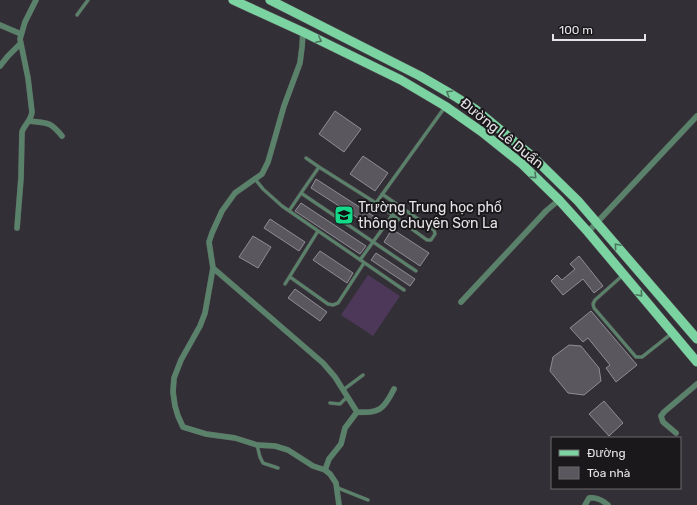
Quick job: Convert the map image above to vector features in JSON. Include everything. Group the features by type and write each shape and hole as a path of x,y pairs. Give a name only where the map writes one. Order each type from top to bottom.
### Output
{"main road":[{"name":"Đường Lê Duẩn","path":"233,0 303,32 401,80 464,118 522,164 559,200 588,232 697,362"},
{"name":"Đường Lê Duẩn","path":"270,0 420,76 475,109 532,156 559,181 598,223 696,336"},
{"path":"281,22 288,8"}],"street":[{"path":"17,228 21,178 22,132 31,117 32,112 26,65 20,44 24,22 36,0"},
{"path":"0,25 21,34"},
{"path":"303,32 300,64 286,99 268,162 262,174 235,193 216,222 209,242 213,268 205,314 181,360 174,378 173,392 175,406 181,424 187,428 206,434 235,438 257,445 275,446 288,450 313,466 325,470 334,478 338,488 339,505"},
{"path":"0,66 20,44"},
{"path":"588,232 697,116"},
{"path":"29,121 49,124 62,136"},
{"path":"461,302 546,211 559,200"},
{"path":"213,268 277,325 314,355 335,377 357,412"},
{"path":"676,433 663,422 661,416 697,384"},
{"path":"357,412 368,413 380,410 389,399 394,389"},
{"path":"325,470 330,459 341,444 345,428 357,412"},
{"path":"585,505 591,497 602,500 608,505"}],"lane":[{"path":"77,15 88,0"},
{"path":"376,203 446,106"},
{"path":"306,158 376,203 427,240 431,240 435,234 434,231 382,194"},
{"path":"289,211 319,167"},
{"path":"255,179 272,197 289,211 404,290"},
{"path":"301,193 416,271"},
{"path":"360,260 399,206"},
{"path":"412,229 418,220"},
{"path":"285,284 318,231"},
{"path":"290,277 328,304 333,305 338,303 364,263"},
{"path":"624,275 595,300 593,306 635,356 638,358 642,357 673,332"},
{"path":"343,390 363,376"},
{"path":"330,403 340,404 348,396"},
{"path":"257,445 263,463 278,468"},
{"path":"338,488 368,500"}],"shaded area":[{"path":"368,275 400,296 373,336 341,315"}],"building":[{"path":"335,111 361,129 344,152 319,134"},
{"path":"363,156 388,173 375,191 350,174"},
{"path":"316,179 381,221 375,229 311,188"},
{"path":"301,203 366,246 360,254 295,211"},
{"path":"270,219 305,242 299,251 264,228"},
{"path":"392,229 429,253 420,266 384,242"},
{"path":"253,236 271,247 258,268 239,257"},
{"path":"320,251 353,273 347,283 313,260"},
{"path":"376,253 415,279 410,286 371,260"},
{"path":"579,256 603,286 594,293 583,279 563,295 551,281 557,275 562,280 575,269 570,264"},
{"path":"295,289 327,312 320,321 288,298"},
{"path":"591,311 637,365 616,382 606,368 610,365 588,338 583,342 570,328"},
{"path":"569,345 581,346 599,368 601,381 584,395 568,393 550,371 553,357"},
{"path":"604,401 623,423 609,436 589,414"}],"place":[{"name":"Trường Trung học phổ thông chuyên Sơn La","path":"344,215"}]}
